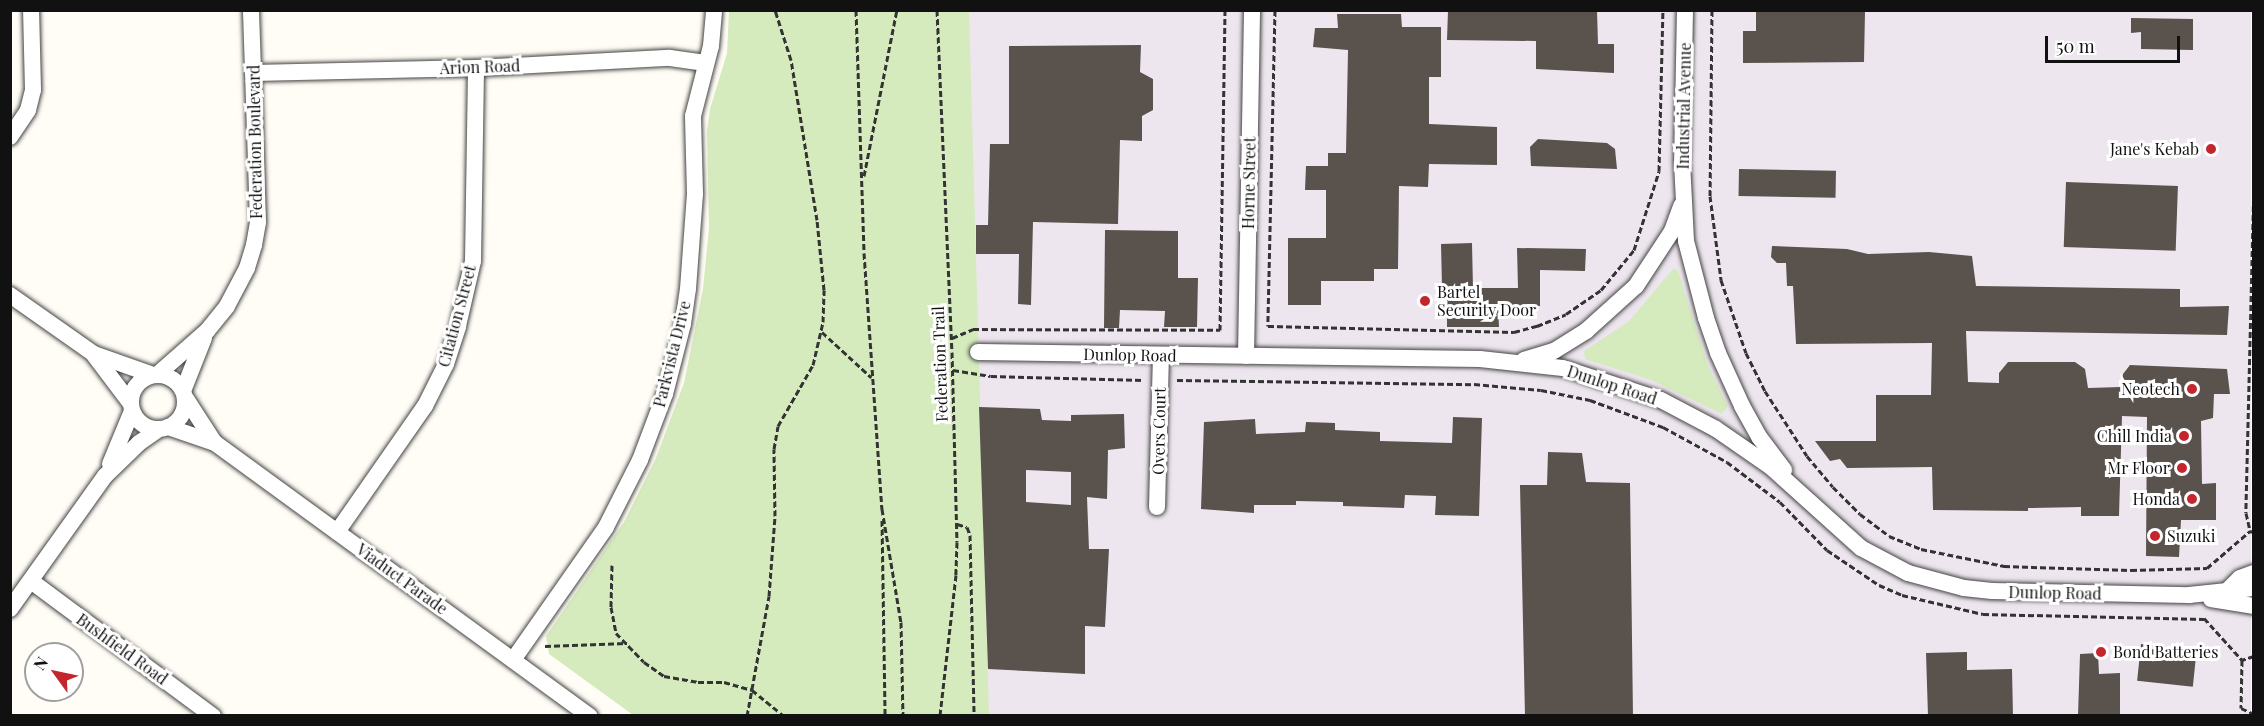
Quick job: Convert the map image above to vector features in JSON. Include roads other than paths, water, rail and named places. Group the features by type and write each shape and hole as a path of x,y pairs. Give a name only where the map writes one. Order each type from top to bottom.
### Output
{"street":[{"path":"10,137 28,110 33,90 31,10"},
{"name":"Federation Boulevard","path":"184,394 207,331 238,287 254,245 258,222 251,10"},
{"name":"Parkvista Drive","path":"513,660 606,527 640,460 665,394 683,324 688,289 695,195 692,129 714,10"},
{"name":"Horne Street","path":"1246,356 1252,10"},
{"name":"Industrial Avenue","path":"1685,10 1683,202 1692,264 1718,352 1760,438 1803,495"},
{"name":"Arion Road","path":"253,74 476,68 670,58 706,63"},
{"name":"Citation Street","path":"338,532 424,406 446,364 458,326 473,261 477,145 476,68"},
{"name":"Industrial Avenue","path":"1520,362 1554,351 1610,311 1636,286 1672,231 1683,202"},
{"path":"10,295 94,354 173,379 184,394 182,415 133,448 105,476 10,609"},
{"name":"Federation Boulevard","path":"155,374 207,331"},
{"name":"Dunlop Road","path":"978,351 1520,362 1563,368 1678,408 1749,450 1861,548 1894,567 1943,583 1992,591 2197,596 2253,606"},
{"path":"94,354 143,424 163,428"},
{"name":"Overs Court","path":"1157,507 1161,356"},
{"path":"105,476 131,407 136,385 155,374"},
{"name":"Viaduct Parade","path":"184,394 196,418 215,443 590,716"},
{"name":"Viaduct Parade","path":"163,428 215,443"},
{"path":"2227,591 2240,578 2253,573"},
{"name":"Bushfield Road","path":"31,581 206,713"},
{"name":"Dunlop Road","path":"2197,596 2253,588"}],"place":[{"name":"Jane's Kebab","path":"2211,149"},
{"name":"Bartel Security Door","path":"1425,301"},
{"name":"Neotech","path":"2192,389"},
{"name":"Chill India","path":"2184,436"},
{"name":"Mr Floor","path":"2182,468"},
{"name":"Honda","path":"2192,499"},
{"name":"Suzuki","path":"2155,536"},
{"name":"Bond Batteries","path":"2101,652"}]}
